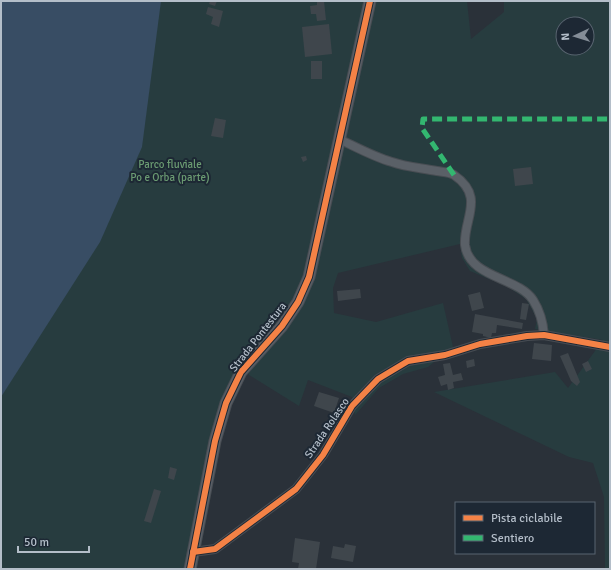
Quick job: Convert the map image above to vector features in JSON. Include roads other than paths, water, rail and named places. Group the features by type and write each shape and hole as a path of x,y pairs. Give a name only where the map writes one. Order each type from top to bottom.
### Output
{"main road":[{"name":"Strada Pontestura","path":"190,569 215,441 226,403 241,372 282,326 298,302 309,277 370,1"}],"street":[{"path":"339,139 392,163 454,175 466,187 471,198 472,209 466,233 465,246 469,258 481,269 520,289 533,299 542,318 544,335"},
{"name":"Strada Rolasco","path":"193,552 215,549 296,489 322,455 352,406 378,379 408,361 445,355 480,344 527,336 544,335 610,347"},
{"path":"596,344 610,343"}],"water":[{"path":"1,1 161,1 142,147 100,242 1,397"}],"park label":[{"name":"Parco fluviale Po e Orba (parte)","path":"170,170"}]}
